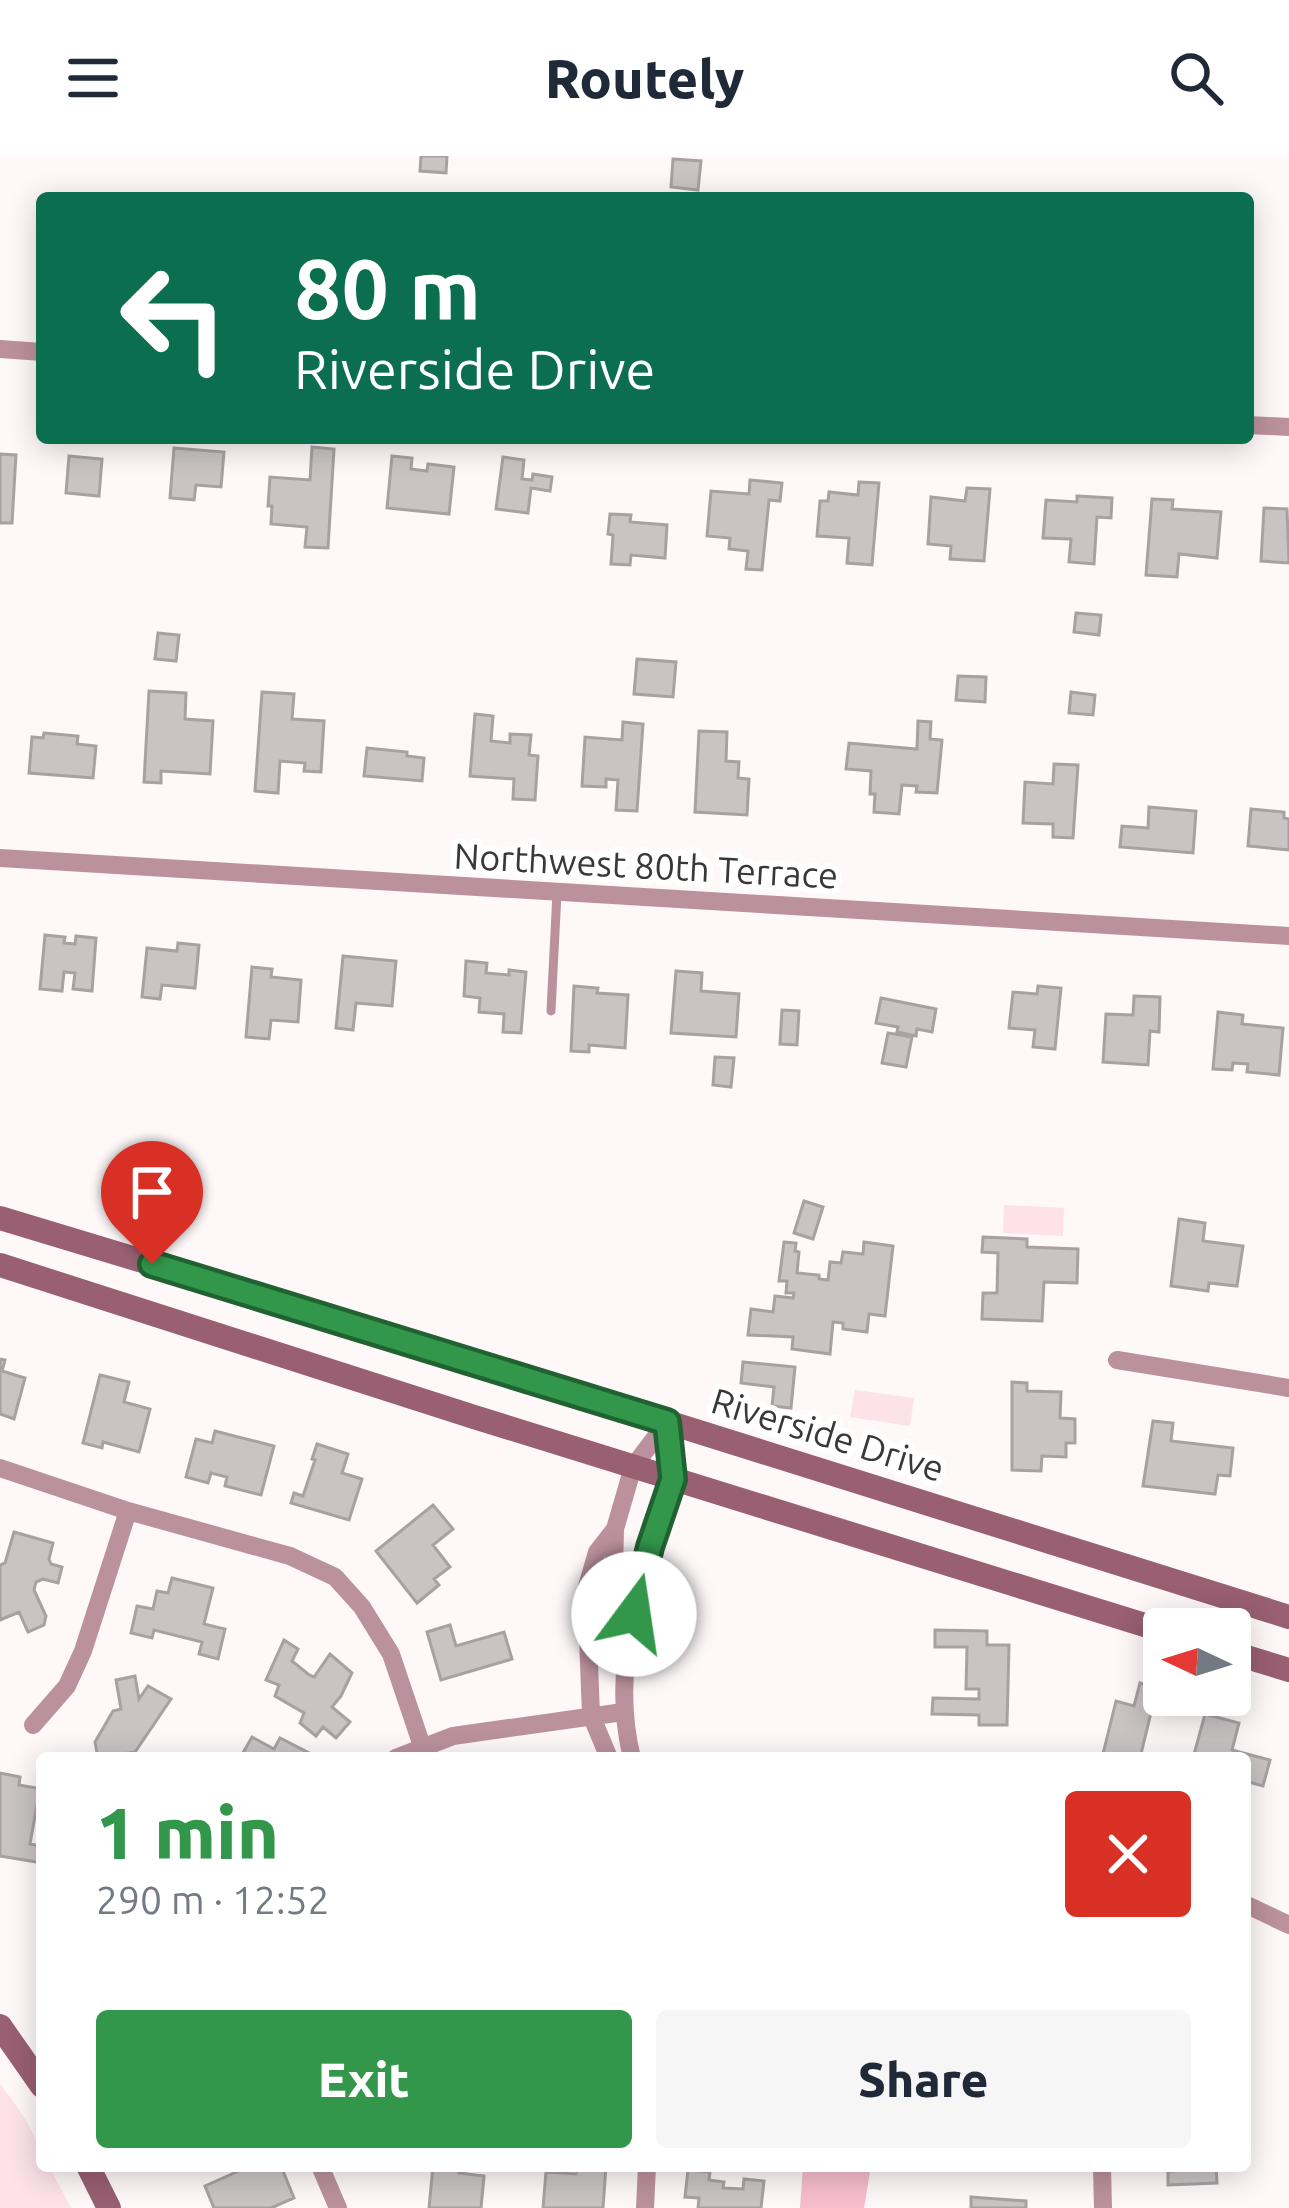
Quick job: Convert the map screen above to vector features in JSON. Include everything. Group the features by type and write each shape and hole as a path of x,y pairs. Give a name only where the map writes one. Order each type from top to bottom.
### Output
{"street":[{"path":"0,349 36,352"},
{"path":"1254,425 1289,427"},
{"name":"Northwest 80th Terrace","path":"0,858 1289,936"},
{"name":"Riverside Drive","path":"0,1218 1289,1617"},
{"path":"0,1264 1143,1624"},
{"path":"1117,1360 1289,1388"},
{"path":"588,1637 614,1573 615,1529 633,1467 667,1422"},
{"path":"631,1752 623,1712 623,1677 650,1547 673,1479 667,1422"},
{"path":"0,1468 128,1511 290,1556 335,1577 362,1607 391,1654 422,1746"},
{"path":"33,1726 67,1686 83,1652 128,1511"},
{"path":"607,1752 591,1714 582,1604 596,1552 615,1529"},
{"path":"601,1605 634,1614"},
{"path":"1251,1658 1289,1670"},
{"path":"409,1752 453,1736 623,1712"},
{"path":"1251,1907 1289,1925"},
{"path":"0,2026 36,2077"},
{"path":"91,2172 110,2208"},
{"path":"323,2172 338,2208"},
{"path":"645,2208 647,2172"},
{"path":"1102,2172 1103,2208"}],"lane":[{"path":"551,1011 557,893"}],"shaded area":[{"path":"1004,1205 1064,1208 1063,1236 1003,1233"},
{"path":"855,1390 914,1398 910,1426 850,1417"},
{"path":"0,2084 36,2140 36,2172 52,2172 71,2208 0,2208"},
{"path":"803,2172 870,2172 864,2208 800,2208"}],"building":[{"path":"421,156 447,156 446,173 420,171"},
{"path":"673,159 701,161 698,190 671,187"},
{"path":"312,447 334,449 328,548 305,547 307,527 271,524 272,506 268,506 270,477 310,480"},
{"path":"174,448 224,452 221,487 196,485 194,500 170,498"},
{"path":"0,454 16,455 12,523 0,523"},
{"path":"69,456 102,459 99,496 66,493"},
{"path":"392,456 412,458 411,469 427,471 428,464 454,467 449,514 387,508"},
{"path":"503,457 524,460 522,479 532,480 533,474 552,477 550,491 531,488 528,513 496,509"},
{"path":"750,480 782,483 780,501 769,500 762,570 746,569 748,551 729,549 730,538 707,536 711,491 749,494"},
{"path":"859,482 879,483 872,565 847,563 849,538 817,536 820,501 828,501 829,492 858,495"},
{"path":"967,488 990,489 984,561 950,559 951,546 928,544 931,497 965,501"},
{"path":"1077,496 1112,498 1111,518 1097,517 1094,564 1069,562 1071,539 1043,538 1046,500 1077,502"},
{"path":"1152,499 1173,500 1172,509 1221,512 1217,558 1179,554 1177,577 1146,575"},
{"path":"1264,508 1287,509 1289,563 1261,561"},
{"path":"610,514 631,515 630,522 667,525 665,558 631,555 630,565 611,564"},
{"path":"1076,613 1101,615 1099,635 1074,632"},
{"path":"158,633 179,635 176,661 155,659"},
{"path":"637,659 676,662 673,697 634,694"},
{"path":"958,676 986,677 985,702 956,700"},
{"path":"149,691 186,693 185,719 213,721 210,774 161,771 161,783 144,782"},
{"path":"262,692 294,694 292,719 324,721 321,772 304,771 305,763 280,761 278,793 255,791"},
{"path":"1071,692 1095,695 1093,715 1069,713"},
{"path":"475,714 493,716 491,741 510,743 510,734 531,735 529,755 538,756 535,800 513,799 514,779 470,776"},
{"path":"918,721 931,722 930,739 942,740 937,793 916,792 917,786 902,785 899,814 874,812 871,771 846,769 849,743 917,749"},
{"path":"623,722 643,724 637,811 616,810 618,780 606,779 606,787 582,786 585,737 622,740"},
{"path":"699,731 727,732 726,761 739,762 738,778 749,779 747,815 695,812"},
{"path":"44,733 78,736 77,744 96,746 93,778 29,773 32,737 43,738"},
{"path":"367,748 424,758 422,781 364,776"},
{"path":"1054,764 1078,765 1073,838 1053,837 1053,824 1023,823 1025,782 1053,784"},
{"path":"1149,807 1196,811 1193,853 1120,847 1122,826 1148,828"},
{"path":"1251,809 1284,812 1289,819 1289,850 1248,846"},
{"path":"45,935 65,937 64,943 75,944 76,936 96,938 92,991 73,989 75,973 64,972 62,991 40,989"},
{"path":"178,943 199,945 195,988 162,985 160,999 142,997 147,948 177,951"},
{"path":"343,956 396,961 392,1006 356,1003 353,1030 336,1028"},
{"path":"466,961 487,963 486,973 526,972 521,1033 503,1032 504,1014 479,1012 480,998 464,996"},
{"path":"252,967 272,969 271,977 301,980 298,1022 271,1020 269,1039 246,1037"},
{"path":"676,971 702,973 701,991 739,994 736,1037 671,1033"},
{"path":"574,986 628,995 625,1048 589,1045 589,1052 571,1051"},
{"path":"1038,986 1061,988 1055,1049 1033,1047 1035,1030 1009,1028 1013,992 1037,994"},
{"path":"1134,996 1160,997 1159,1032 1150,1031 1148,1065 1103,1062 1106,1014 1133,1015"},
{"path":"881,998 936,1009 932,1032 917,1029 916,1036 876,1023"},
{"path":"782,1010 799,1011 797,1045 780,1044"},
{"path":"1218,1012 1243,1015 1242,1024 1283,1028 1279,1075 1247,1072 1248,1064 1233,1063 1232,1070 1213,1069"},
{"path":"888,1033 912,1037 906,1067 882,1063"},
{"path":"715,1057 734,1058 731,1087 713,1085"},
{"path":"804,1201 823,1207 813,1239 794,1233"},
{"path":"1179,1219 1205,1223 1203,1241 1243,1246 1237,1286 1209,1283 1208,1291 1171,1286"},
{"path":"983,1237 1027,1239 1027,1247 1078,1249 1077,1283 1044,1282 1042,1321 982,1319 983,1293 997,1293 998,1253 982,1252"},
{"path":"784,1242 796,1243 797,1273 828,1280 830,1262 841,1263 843,1252 863,1254 864,1242 893,1246 885,1316 869,1314 867,1332 843,1329 843,1323 833,1322 830,1354 792,1349 793,1337 748,1335 751,1309 773,1312 775,1296 793,1298 794,1293 786,1293 787,1281 779,1281"},
{"path":"0,1359 5,1360 2,1371 25,1378 14,1419 0,1414"},
{"path":"743,1362 795,1367 791,1408 772,1406 774,1387 741,1383"},
{"path":"100,1375 129,1382 124,1402 150,1409 139,1452 103,1442 102,1448 83,1443"},
{"path":"1012,1382 1027,1383 1027,1391 1061,1392 1060,1418 1075,1419 1075,1443 1066,1443 1066,1457 1042,1456 1041,1471 1012,1470"},
{"path":"1153,1421 1173,1423 1171,1441 1233,1448 1230,1476 1218,1475 1215,1494 1143,1486"},
{"path":"215,1431 274,1446 261,1495 225,1486 227,1477 211,1473 208,1483 186,1477 196,1439 212,1443"},
{"path":"317,1444 348,1454 342,1473 362,1479 349,1520 291,1503 294,1493 303,1496"},
{"path":"433,1505 453,1529 433,1545 450,1567 434,1579 439,1585 417,1603 376,1551"},
{"path":"14,1532 53,1543 49,1559 62,1567 58,1583 36,1582 34,1590 46,1616 44,1625 28,1632 19,1612 0,1620 0,1565 5,1563"},
{"path":"172,1578 213,1588 204,1624 225,1629 218,1659 199,1654 202,1642 154,1630 152,1638 131,1633 137,1606 153,1609 157,1591 168,1593"},
{"path":"450,1625 456,1646 504,1632 512,1659 441,1680 427,1632"},
{"path":"935,1630 987,1631 987,1645 1009,1645 1007,1725 979,1725 979,1715 932,1714 933,1698 979,1699 979,1689 966,1689 967,1647 935,1647"},
{"path":"284,1640 298,1649 292,1661 314,1677 330,1654 352,1673 332,1707 350,1722 336,1738 323,1727 316,1736 300,1723 304,1713 275,1696 279,1685 266,1680"},
{"path":"135,1676 139,1699 148,1686 171,1699 135,1752 97,1752 95,1742 113,1711 121,1709 116,1680"},
{"path":"1143,1684 1143,1716 1150,1716 1141,1752 1103,1752 1116,1701 1134,1706"},
{"path":"1204,1716 1239,1723 1232,1750 1240,1752 1195,1752"},
{"path":"252,1737 274,1749 280,1738 307,1752 243,1752"},
{"path":"1251,1755 1270,1760 1263,1786 1251,1783"},
{"path":"0,1773 20,1777 19,1785 36,1788 30,1844 36,1845 36,1862 0,1856"},
{"path":"236,2172 283,2172 294,2198 271,2208 214,2208 205,2186"},
{"path":"432,2172 484,2176 481,2208 429,2208"},
{"path":"546,2172 606,2172 603,2208 543,2208"},
{"path":"688,2172 710,2172 709,2180 724,2182 723,2188 743,2189 744,2179 764,2181 761,2208 698,2208 699,2198 685,2197"},
{"path":"1168,2172 1216,2172 1217,2183 1168,2185"},
{"path":"971,2197 1026,2201 1026,2208 971,2208"}],"route":[{"path":"152,1264 667,1422 673,1479 634,1614"}]}
